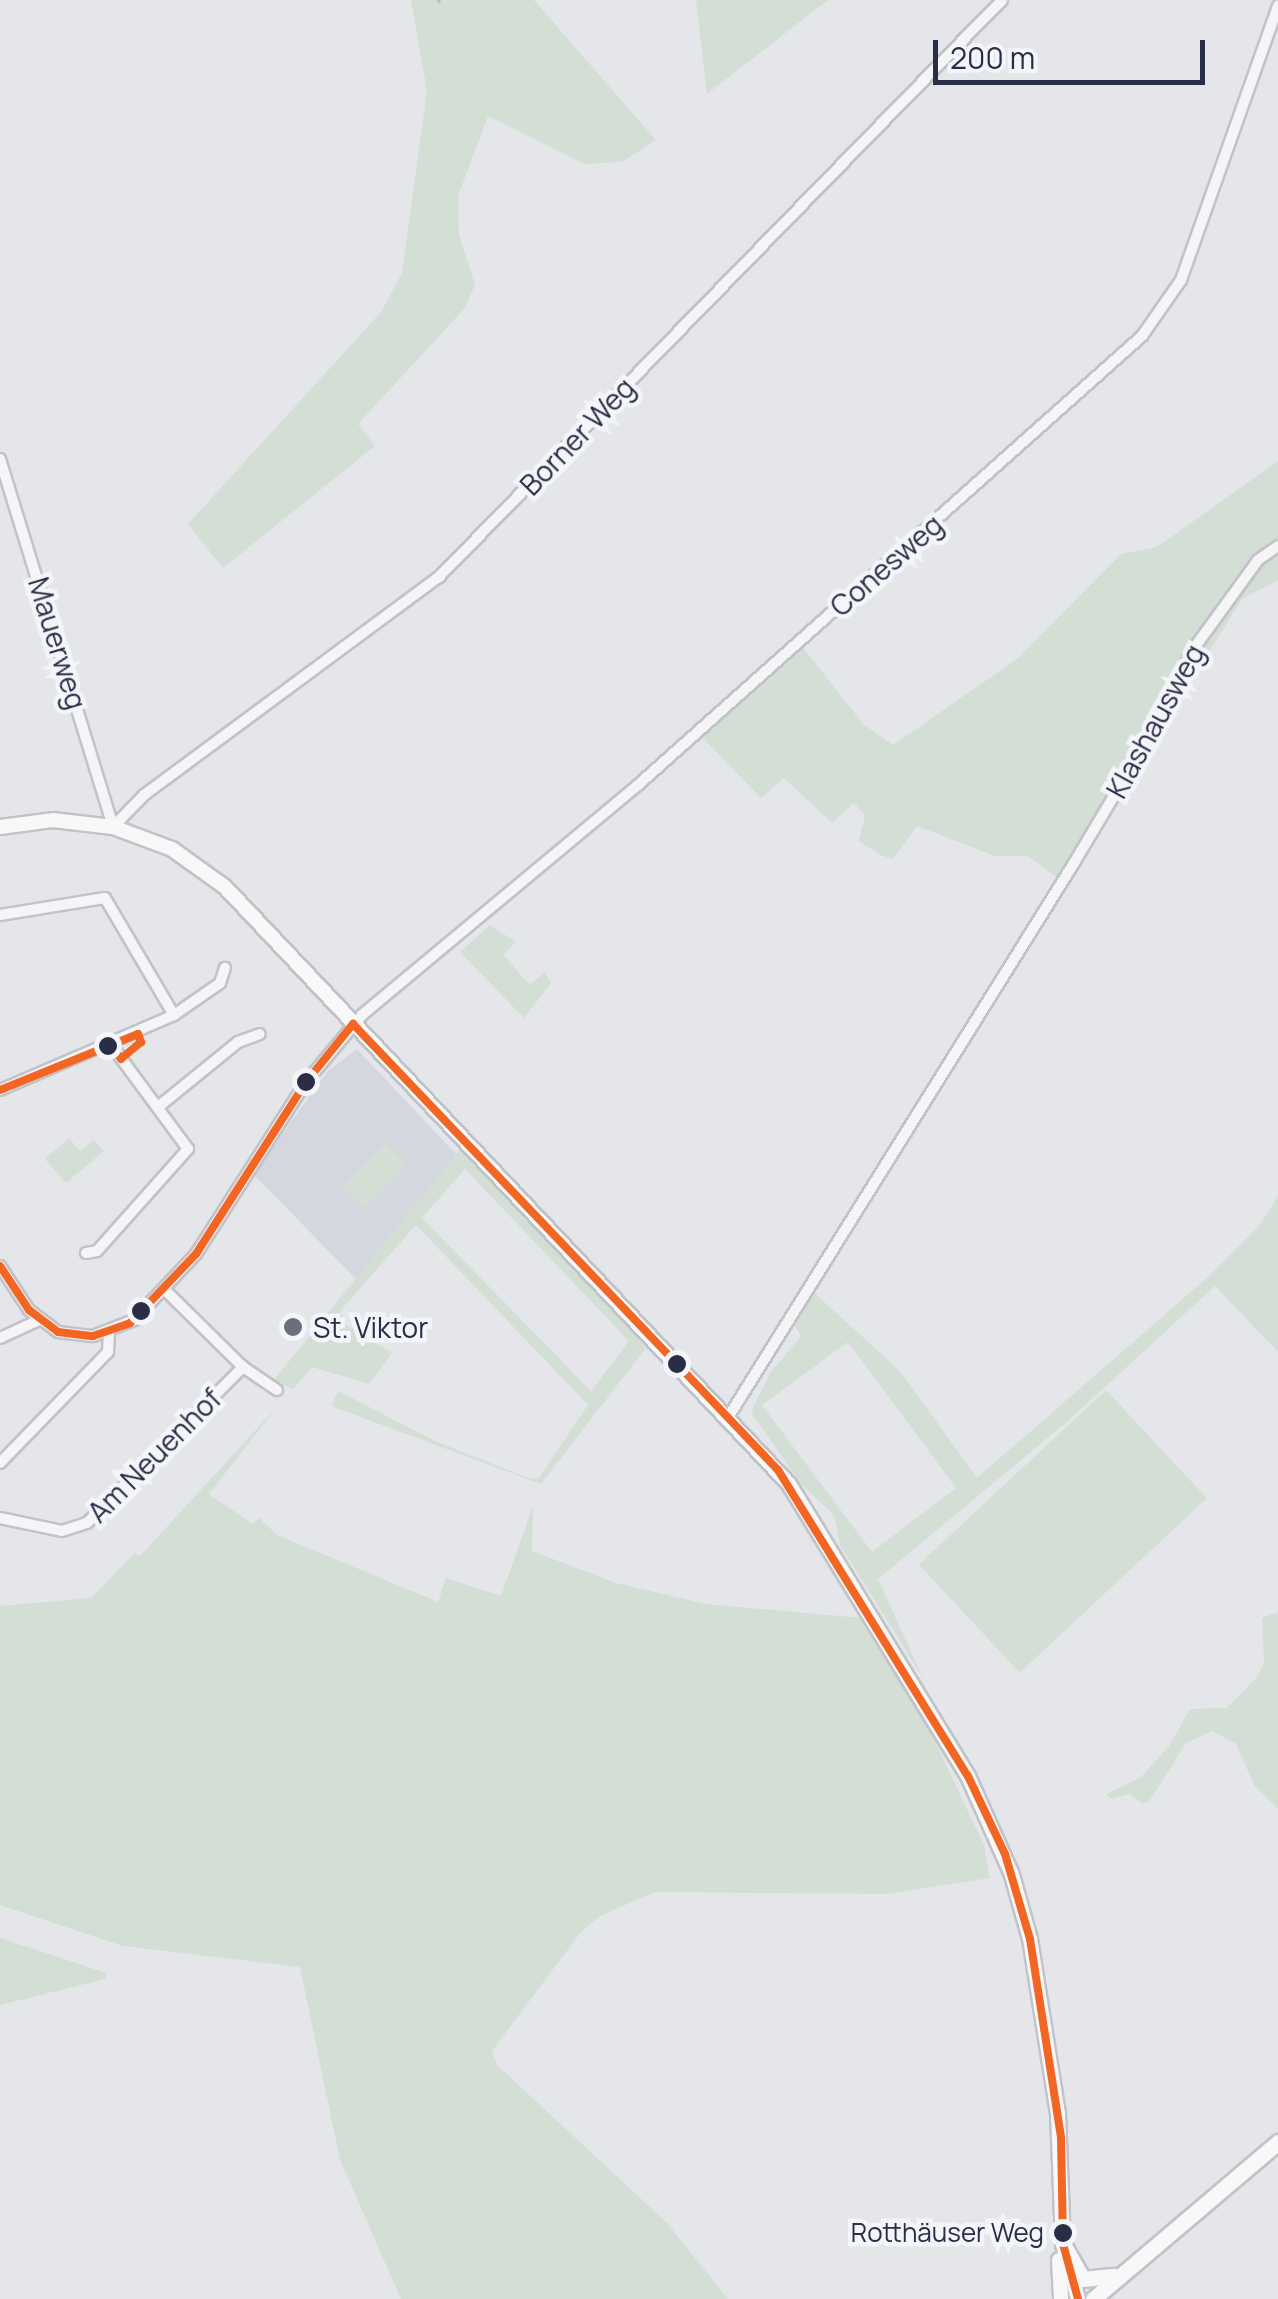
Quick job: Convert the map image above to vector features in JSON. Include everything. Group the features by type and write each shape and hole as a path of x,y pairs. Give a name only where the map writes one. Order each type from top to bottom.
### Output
{"main road":[{"path":"1093,2299 1278,2142"},
{"path":"1063,2244 1083,2279 1118,2276"}],"street":[{"name":"Borner Weg","path":"114,827 144,796 439,577 1002,0"},
{"name":"Conesweg","path":"109,1334 165,1290 196,1254 306,1082 354,1024 638,785 1156,320 1181,280 1278,6"},
{"name":"Mauerweg","path":"0,459 114,827"},
{"name":"Klashausweg","path":"730,1416 1093,831 1192,651 1258,560 1278,546"},
{"path":"0,826 53,820 114,827 172,848 225,887 730,1416 820,1530 968,1776 1005,1854 1030,1939 1058,2113 1063,2244 1060,2299"},
{"path":"0,914 106,898 174,1015"},
{"path":"0,1090 112,1046 174,1015 220,983 226,968"},
{"path":"158,1107 238,1042 260,1034"},
{"path":"86,1253 97,1251 188,1150 112,1046"},
{"path":"0,1266 39,1320 70,1335 109,1334 108,1352 0,1463"},
{"name":"Am Neuenhof","path":"165,1290 243,1367 277,1390"},
{"path":"0,1338 39,1320"},
{"name":"Am Neuenhof","path":"0,1518 62,1531 87,1523 243,1367"},
{"path":"1063,2244 1078,2299"}],"shaded area":[{"path":"411,0 534,0 656,140 622,162 584,164 488,116 458,196 459,235 475,285 465,308 358,424 375,446 223,568 188,524 381,312 402,273 427,91"},
{"path":"696,0 828,0 707,94"},
{"path":"1278,461 1278,545 1205,627 1150,734 1061,881 1028,856 995,856 917,826 893,859 880,855 859,841 865,815 854,803 832,823 784,778 761,798 700,735 801,645 864,725 893,745 1017,659 1121,554 1157,547"},
{"path":"1278,547 1278,580 1242,599 1151,743 1193,651 1259,561"},
{"path":"490,925 516,942 503,955 530,985 545,972 551,983 524,1018 460,952"},
{"path":"357,1049 456,1154 358,1281 253,1174 328,1071"},
{"path":"69,1138 80,1151 94,1140 104,1151 66,1183 45,1159"},
{"path":"385,1143 407,1165 363,1209 341,1187"},
{"path":"461,1148 649,1344 541,1484 331,1406 338,1391 435,1441 531,1479 539,1478 588,1405 416,1225 340,1311 345,1324 392,1353 369,1384 312,1367 293,1389 274,1380","holes":["465,1169 629,1341 591,1391 422,1218"]},
{"path":"1278,1196 1278,1352 1215,1286 1068,1421 878,1579 923,1678 840,1545 834,1515 801,1484 751,1412 770,1373 801,1336 793,1323 811,1290 900,1371 977,1478 1207,1278 1259,1226","holes":["848,1342 956,1488 872,1552 762,1405"]},
{"path":"1106,1390 1207,1498 1020,1673 919,1565"},
{"path":"277,1407 209,1494 253,1524 259,1518 277,1535 438,1602 446,1578 501,1596 533,1506 532,1551 616,1583 706,1604 862,1618 924,1718 984,1845 990,1878 887,1894 655,1892 600,1916 581,1932 492,2051 497,2065 667,2223 728,2299 401,2299 340,2160 300,1967 123,1946 0,1905 0,1606 91,1598 135,1553 140,1556"},
{"path":"1278,1612 1278,1809 1254,1785 1236,1744 1212,1731 1186,1743 1150,1800 1143,1804 1129,1794 1111,1799 1106,1794 1140,1778 1169,1746 1190,1709 1227,1708 1258,1676 1264,1662 1262,1618"},
{"path":"0,1938 106,1973 105,1979 0,2005"}],"transit line":[{"path":"353,1024 778,1470 968,1776 1005,1854 1030,1939 1061,2138 1063,2244 1078,2299"},
{"path":"0,1266 29,1310 58,1332 93,1336 130,1323 196,1254 306,1082 353,1024"},
{"path":"0,1090 138,1034 141,1042 121,1059 112,1046"}],"place":[{"name":"St. Viktor","path":"293,1327"},
{"name":"Rotthäuser Weg","path":"1063,2233"}]}
